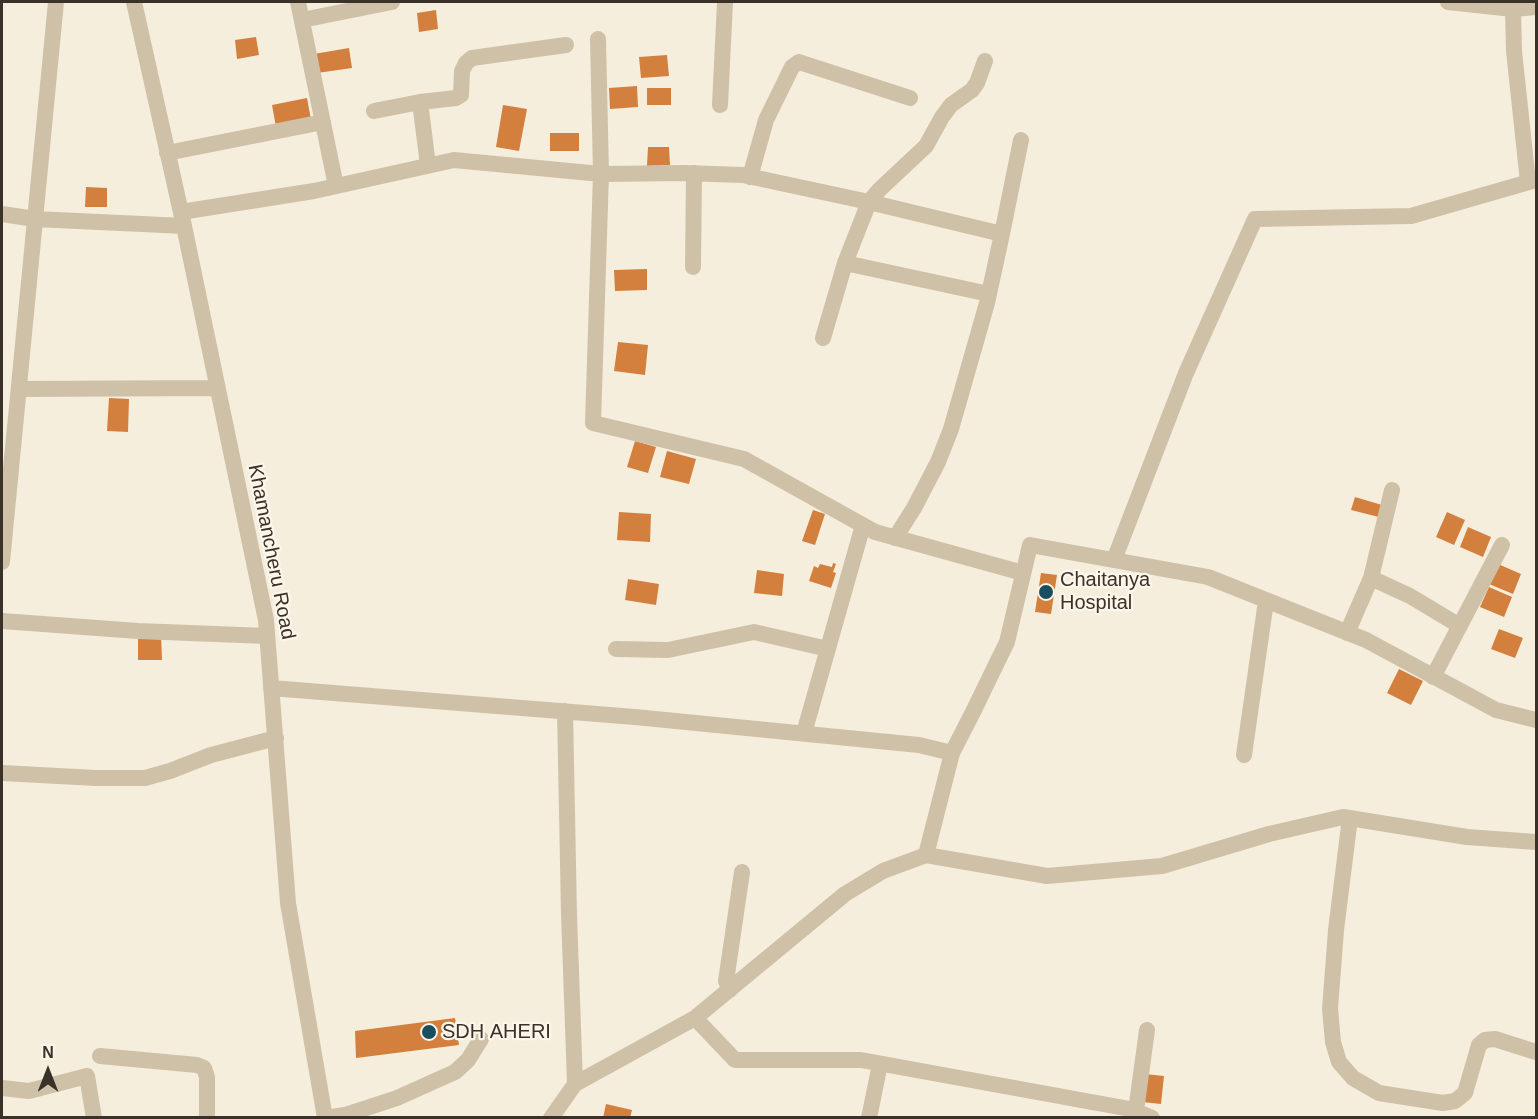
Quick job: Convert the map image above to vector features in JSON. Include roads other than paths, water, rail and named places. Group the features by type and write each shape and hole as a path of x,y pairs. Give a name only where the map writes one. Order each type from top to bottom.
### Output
{"street":[{"path":"2,562 7,452 19,389 56,2"},
{"name":"Khamancheru Road","path":"134,2 266,620 288,903 326,1118"},
{"path":"298,2 336,186"},
{"path":"302,20 392,2"},
{"path":"720,105 725,2"},
{"path":"1448,2 1513,9 1536,7"},
{"path":"1114,560 1186,374 1255,219 1411,216 1532,181 1514,51 1513,9"},
{"path":"598,39 601,174 593,423 744,459 874,532 1023,573"},
{"path":"374,111 456,98 461,95 462,71 472,57 566,45"},
{"path":"824,338 844,263 869,202 926,146 951,105 972,90 985,61"},
{"path":"750,177 766,120 792,67 799,62 910,98"},
{"path":"420,102 428,165"},
{"path":"167,153 323,122"},
{"path":"895,538 918,499 951,431 989,294 1021,140"},
{"path":"2,214 35,219 182,219 453,160 601,174 694,173 750,177 869,202 1002,234"},
{"path":"693,267 694,173"},
{"path":"844,263 989,294"},
{"path":"19,389 217,388"},
{"path":"1347,633 1371,578 1392,490"},
{"path":"804,733 863,525"},
{"path":"1433,676 1503,544"},
{"path":"926,855 952,753 1006,642 1030,545 1208,577 1366,640 1496,710 1536,720"},
{"path":"1371,578 1410,596 1460,626"},
{"path":"1244,755 1266,600"},
{"path":"2,621 138,631 267,636"},
{"path":"616,649 677,649 754,632 828,649"},
{"path":"271,688 565,711 804,733 919,745 952,753"},
{"path":"565,711 575,1084"},
{"path":"2,773 145,778 211,755 276,738"},
{"path":"551,1118 575,1084 695,1018 845,894 883,871 926,855 1047,876 1162,866 1269,834 1343,817 1467,837 1536,842"},
{"path":"1350,818 1336,930 1330,1009 1333,1042 1339,1062 1353,1078 1379,1093 1443,1103 1455,1101 1465,1093 1479,1045 1485,1040 1495,1039 1536,1052"},
{"path":"730,990 726,981 742,872"},
{"path":"695,1018 735,1060 861,1060 1136,1111 1152,1118"},
{"path":"1136,1111 1147,1030"},
{"path":"326,1118 345,1115 397,1098 455,1072 468,1060 481,1039"},
{"path":"100,1056 196,1065 204,1068 207,1077 207,1118"},
{"path":"869,1118 880,1064"},
{"path":"2,1088 29,1091 87,1076 94,1118"}],"place":[{"name":"Chaitanya Hospital","path":"1046,592"},
{"name":"SDH AHERI","path":"429,1032"}]}
